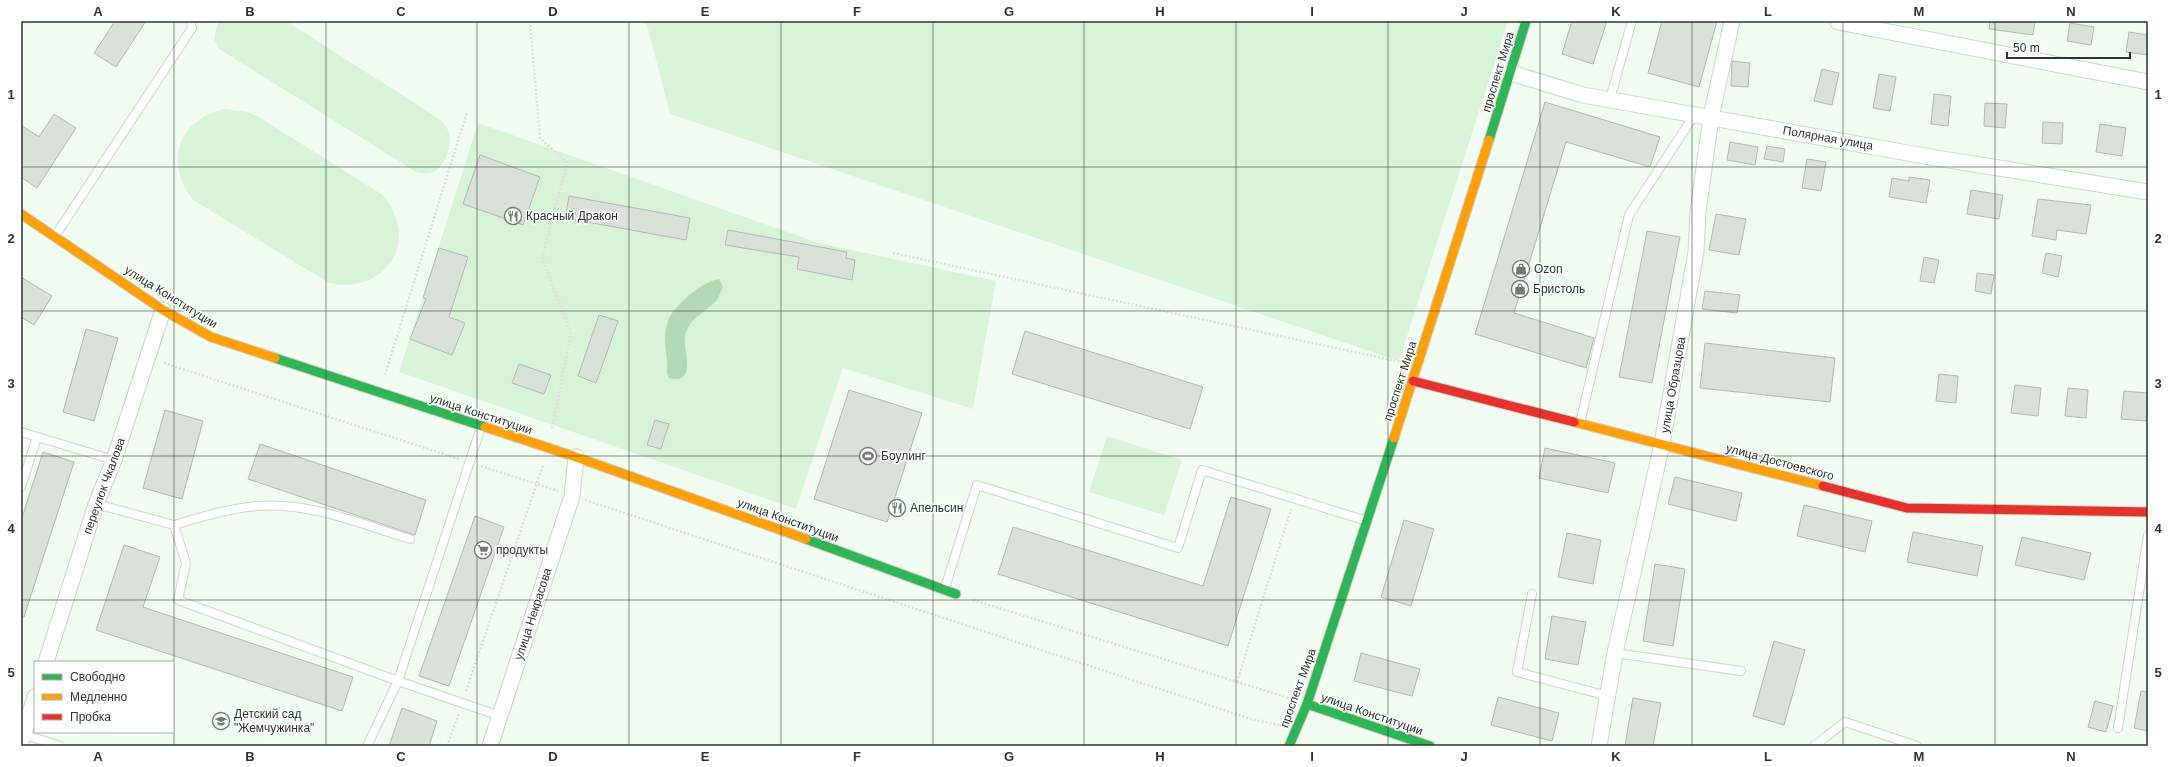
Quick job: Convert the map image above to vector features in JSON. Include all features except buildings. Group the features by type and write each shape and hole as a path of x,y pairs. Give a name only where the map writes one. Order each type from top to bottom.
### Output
{"street":[{"name":"проспект Мира","path":"1289,746 1306,704 1413,381 1526,21"},
{"name":"улица Образцова","path":"1599,746 1615,653 1662,444 1696,252 1698,212 1711,117 1732,21"},
{"path":"1835,21 2148,82"},
{"name":"Полярная улица","path":"1511,72 1583,95 1610,98 1936,158 2148,192"},
{"name":"улица Конституции","path":"21,214 163,310 211,337 576,457 944,588 956,594"},
{"name":"переулок Чкалова","path":"46,661 96,504 114,460 163,310"},
{"name":"улица Достоевского","path":"1413,381 1907,508 2148,512"},
{"name":"улица Некрасова","path":"490,746 572,496 576,457"},
{"path":"22,738 34,700"},
{"name":"улица Конституции","path":"1306,704 1402,742 1430,746"}],"lane":[{"path":"55,236 192,28 192,21"},
{"path":"1610,98 1632,21"},
{"path":"1580,424 1629,215 1696,114"},
{"path":"367,746 398,681 482,426"},
{"path":"21,432 114,460"},
{"path":"21,487 37,437"},
{"path":"944,588 977,485 1178,548 1202,470 1367,521"},
{"path":"96,504 174,525 216,513 258,506 306,508 410,539"},
{"path":"174,525 186,563 178,600 398,681 500,716"},
{"path":"2118,728 2148,535"},
{"path":"1532,594 1517,672 1608,696"},
{"path":"1615,653 1741,671"},
{"path":"1814,746 1845,722 1917,746"},
{"path":"22,738 60,746"}],"path":[{"path":"447,746 548,448 571,333 542,258 567,163 540,138 530,21"},
{"path":"379,392 467,112"},
{"path":"893,253 1418,365"},
{"path":"164,363 1244,716 1295,729"},
{"path":"1237,682 1295,499"},
{"path":"956,594 1306,704"}],"shaded area":[{"path":"218,21 286,21 438,118 447,128 450,139 448,151 443,163 435,171 430,173 416,172 219,49 214,39"},
{"path":"646,21 1508,21 1399,361 670,114"},
{"path":"224,109 248,112 259,117 383,195 394,212 399,230 398,246 392,261 381,273 367,281 349,285 329,283 193,200 184,186 179,172 178,158 180,145 186,133 195,123 208,115"},
{"path":"478,123 819,243 996,281 973,409 843,368 796,509 399,372"},
{"path":"719,279 723,287 716,301 689,325 685,337 686,372 683,377 678,379 669,378 667,372 665,336 666,326 671,315 689,295 697,289 705,284"},
{"path":"1107,436 1182,460 1164,515 1089,492"}],"traffic: fast":[{"path":"1489,140 1526,21"},
{"path":"275,358 485,427"},
{"path":"1289,746 1307,704 1394,438"},
{"path":"806,539 956,594"},
{"path":"1307,704 1430,746"}],"traffic: slow":[{"path":"1394,438 1489,140"},
{"path":"21,214 163,310 211,337 275,358"},
{"path":"1574,422 1823,486"},
{"path":"485,427 576,457 806,539"}],"traffic: jam":[{"path":"1413,381 1574,422"},
{"path":"1823,486 1907,508 2148,512"}],"place":[{"name":"Красный Дракон","path":"513,216"},
{"name":"Ozon","path":"1521,269"},
{"name":"Бристоль","path":"1520,289"},
{"name":"Боулинг","path":"868,456"},
{"name":"Апельсин","path":"897,508"},
{"name":"продукты","path":"483,550"},
{"name":"Детский сад \"Жемчужинка\"","path":"221,721"}]}
